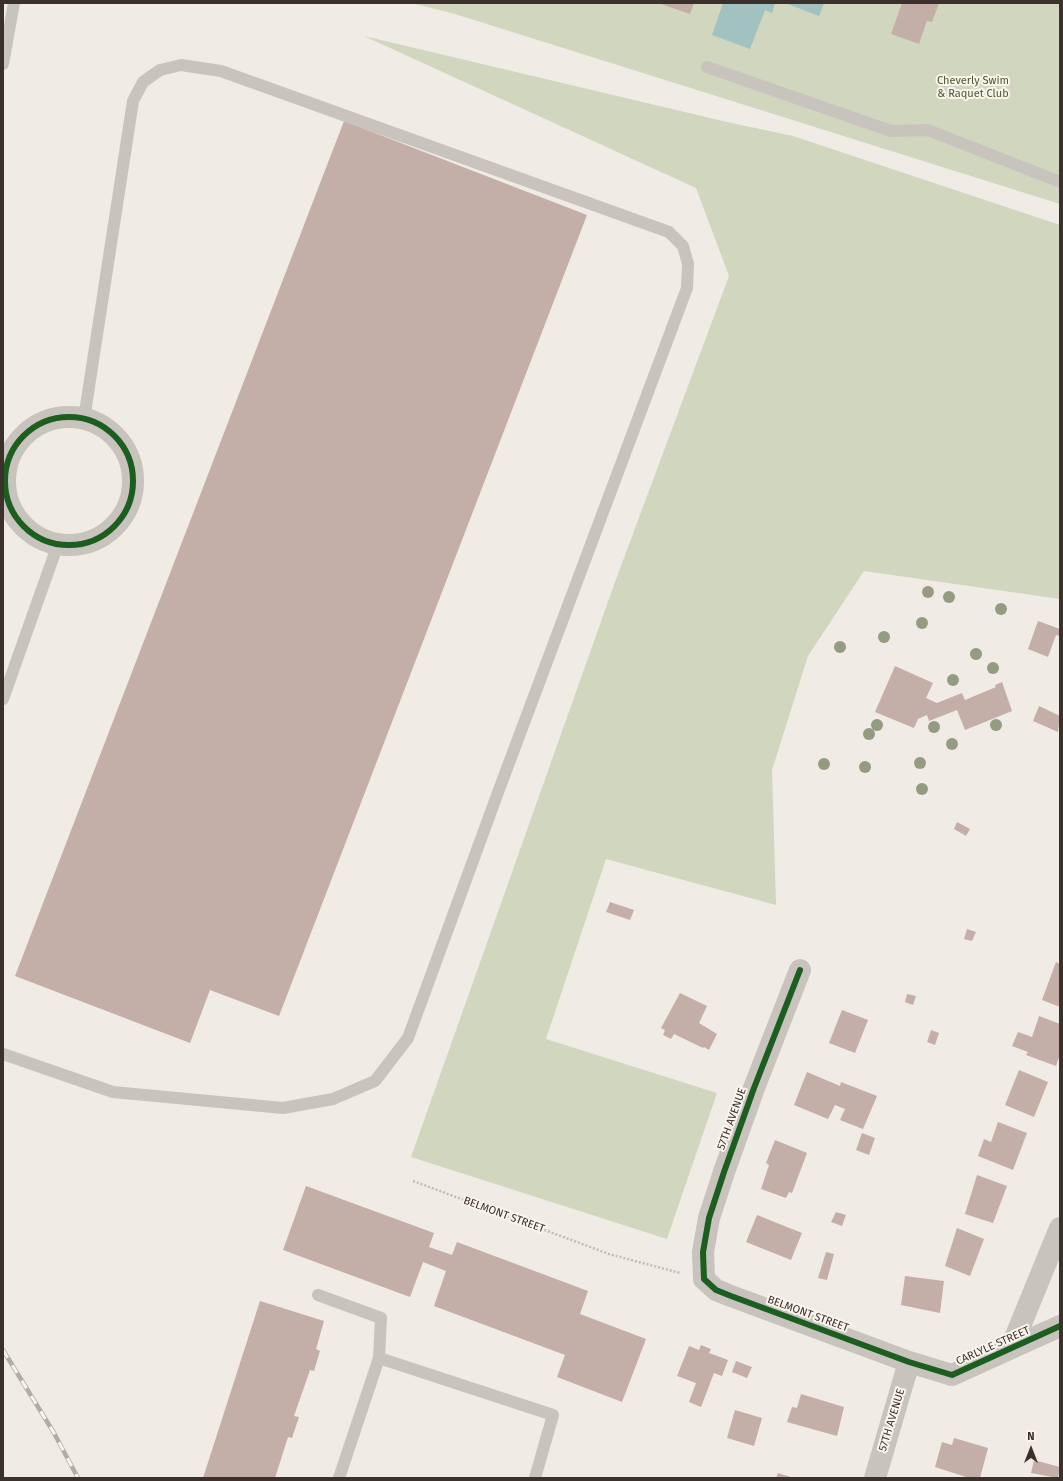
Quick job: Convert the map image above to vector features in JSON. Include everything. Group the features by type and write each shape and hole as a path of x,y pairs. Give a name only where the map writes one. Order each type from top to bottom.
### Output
{"street":[{"path":"66,417 84,419 101,426 115,437 125,451 132,472 132,491 126,511 114,527 102,536 87,543 72,545 58,544 37,537 14,516 6,497 4,478 6,457 22,437 44,422 66,417"},
{"name":"57TH AVENUE","path":"704,1279 703,1252 711,1212 754,1088 800,970"},
{"path":"1011,1348 1060,1228"},
{"name":"BELMONT STREET","path":"704,1279 716,1290 909,1362"},
{"name":"CARLYLE STREET","path":"909,1362 952,1375 1060,1326"},
{"name":"57TH AVENUE","path":"875,1478 909,1362"}],"lane":[{"path":"3,64 14,3"},
{"path":"3,1054 114,1092 284,1108 332,1099 375,1081 408,1038 500,787 687,288 688,264 683,246 669,232 221,71 181,65 160,70 144,82 133,100 84,419"},
{"path":"707,67 891,131 928,130 1060,182"},
{"path":"3,699 58,544"},
{"path":"318,1294 381,1318 379,1358 339,1478"},
{"path":"379,1358 553,1415 535,1478"}],"green space":[{"name":"Cheverly Swim & Raquet Club","path":"411,3 1060,3 1060,204 455,14"},
{"path":"364,36 727,122 793,136 1060,225 1060,599 864,571 808,656 772,770 776,905 606,859 546,1039 717,1093 667,1239 411,1157 615,582 729,276 696,188"}],"water":[{"path":"723,3 775,3 772,13 765,10 750,49 712,35"},
{"path":"785,3 824,3 819,16"}],"building":[{"path":"658,3 694,3 690,14"},
{"path":"902,3 939,3 932,22 927,21 919,44 891,34"},
{"path":"344,121 587,215 279,1016 210,990 190,1043 15,976"},
{"path":"1038,621 1060,629 1060,636 1056,635 1048,657 1028,649"},
{"path":"895,666 933,683 926,698 937,703 962,693 965,700 996,687 995,685 1002,682 1012,711 965,730 957,710 929,721 927,715 918,719 914,728 875,712"},
{"path":"1039,706 1060,716 1058,732 1033,721"},
{"path":"957,822 970,829 966,836 954,829"},
{"path":"610,902 634,910 630,920 606,912"},
{"path":"967,929 976,932 972,941 964,939"},
{"path":"1056,962 1060,964 1060,1007 1042,1000"},
{"path":"680,993 707,1006 699,1023 717,1034 709,1050 674,1034 671,1039 663,1035 665,1030 661,1028"},
{"path":"907,994 916,996 913,1005 905,1002"},
{"path":"842,1010 868,1020 855,1053 829,1043"},
{"path":"1039,1016 1060,1024 1060,1054 1056,1066 1026,1055 1028,1052 1012,1046 1018,1032 1032,1037"},
{"path":"931,1030 939,1033 935,1045 927,1042"},
{"path":"1019,1070 1048,1082 1034,1117 1005,1105"},
{"path":"807,1072 840,1086 841,1082 877,1096 863,1129 840,1120 845,1109 835,1105 828,1119 794,1105"},
{"path":"998,1122 1027,1133 1013,1170 978,1156 984,1139 991,1142"},
{"path":"862,1133 875,1138 869,1155 856,1150"},
{"path":"775,1140 807,1153 792,1193 789,1192 786,1198 761,1189 769,1165 766,1163"},
{"path":"977,1175 1007,1186 993,1223 965,1214"},
{"path":"306,1186 434,1233 429,1247 452,1255 457,1242 588,1291 580,1314 646,1339 622,1402 557,1377 565,1355 434,1306 446,1271 423,1262 410,1297 283,1250"},
{"path":"836,1212 846,1215 842,1226 831,1222"},
{"path":"757,1215 802,1233 791,1260 746,1242"},
{"path":"957,1228 984,1239 970,1276 945,1266"},
{"path":"826,1252 834,1254 827,1280 818,1278"},
{"path":"905,1276 944,1281 940,1313 901,1305"},
{"path":"260,1301 324,1321 316,1349 320,1351 314,1371 310,1370 294,1416 299,1417 292,1438 288,1437 275,1478 203,1478"},
{"path":"701,1345 711,1349 709,1353 728,1360 722,1376 714,1373 701,1407 689,1402 696,1383 677,1376 689,1346 699,1350"},
{"path":"736,1361 752,1367 747,1378 732,1372"},
{"path":"801,1394 844,1407 837,1436 787,1422 792,1407 797,1408"},
{"path":"735,1410 762,1418 754,1446 727,1438"},
{"path":"954,1438 988,1448 980,1478 969,1478 935,1467 942,1442 952,1445"},
{"path":"1034,1460 1060,1467 1058,1478 1031,1473"},
{"path":"778,1473 794,1478 776,1478"}],"railway":[{"path":"3,1350 54,1433 78,1478"}],"cycle path":[{"path":"63,417 75,417 93,422 114,436 128,457 132,469 133,481 132,493 128,505 114,526 104,534 88,542 75,545 63,545 45,540 24,526 16,516 8,500 5,487 5,475 10,457 24,436 34,428 50,420 63,417"},
{"path":"800,970 754,1088 709,1218 703,1252 704,1279 716,1290 731,1296 909,1362 952,1375 1060,1326"}]}
